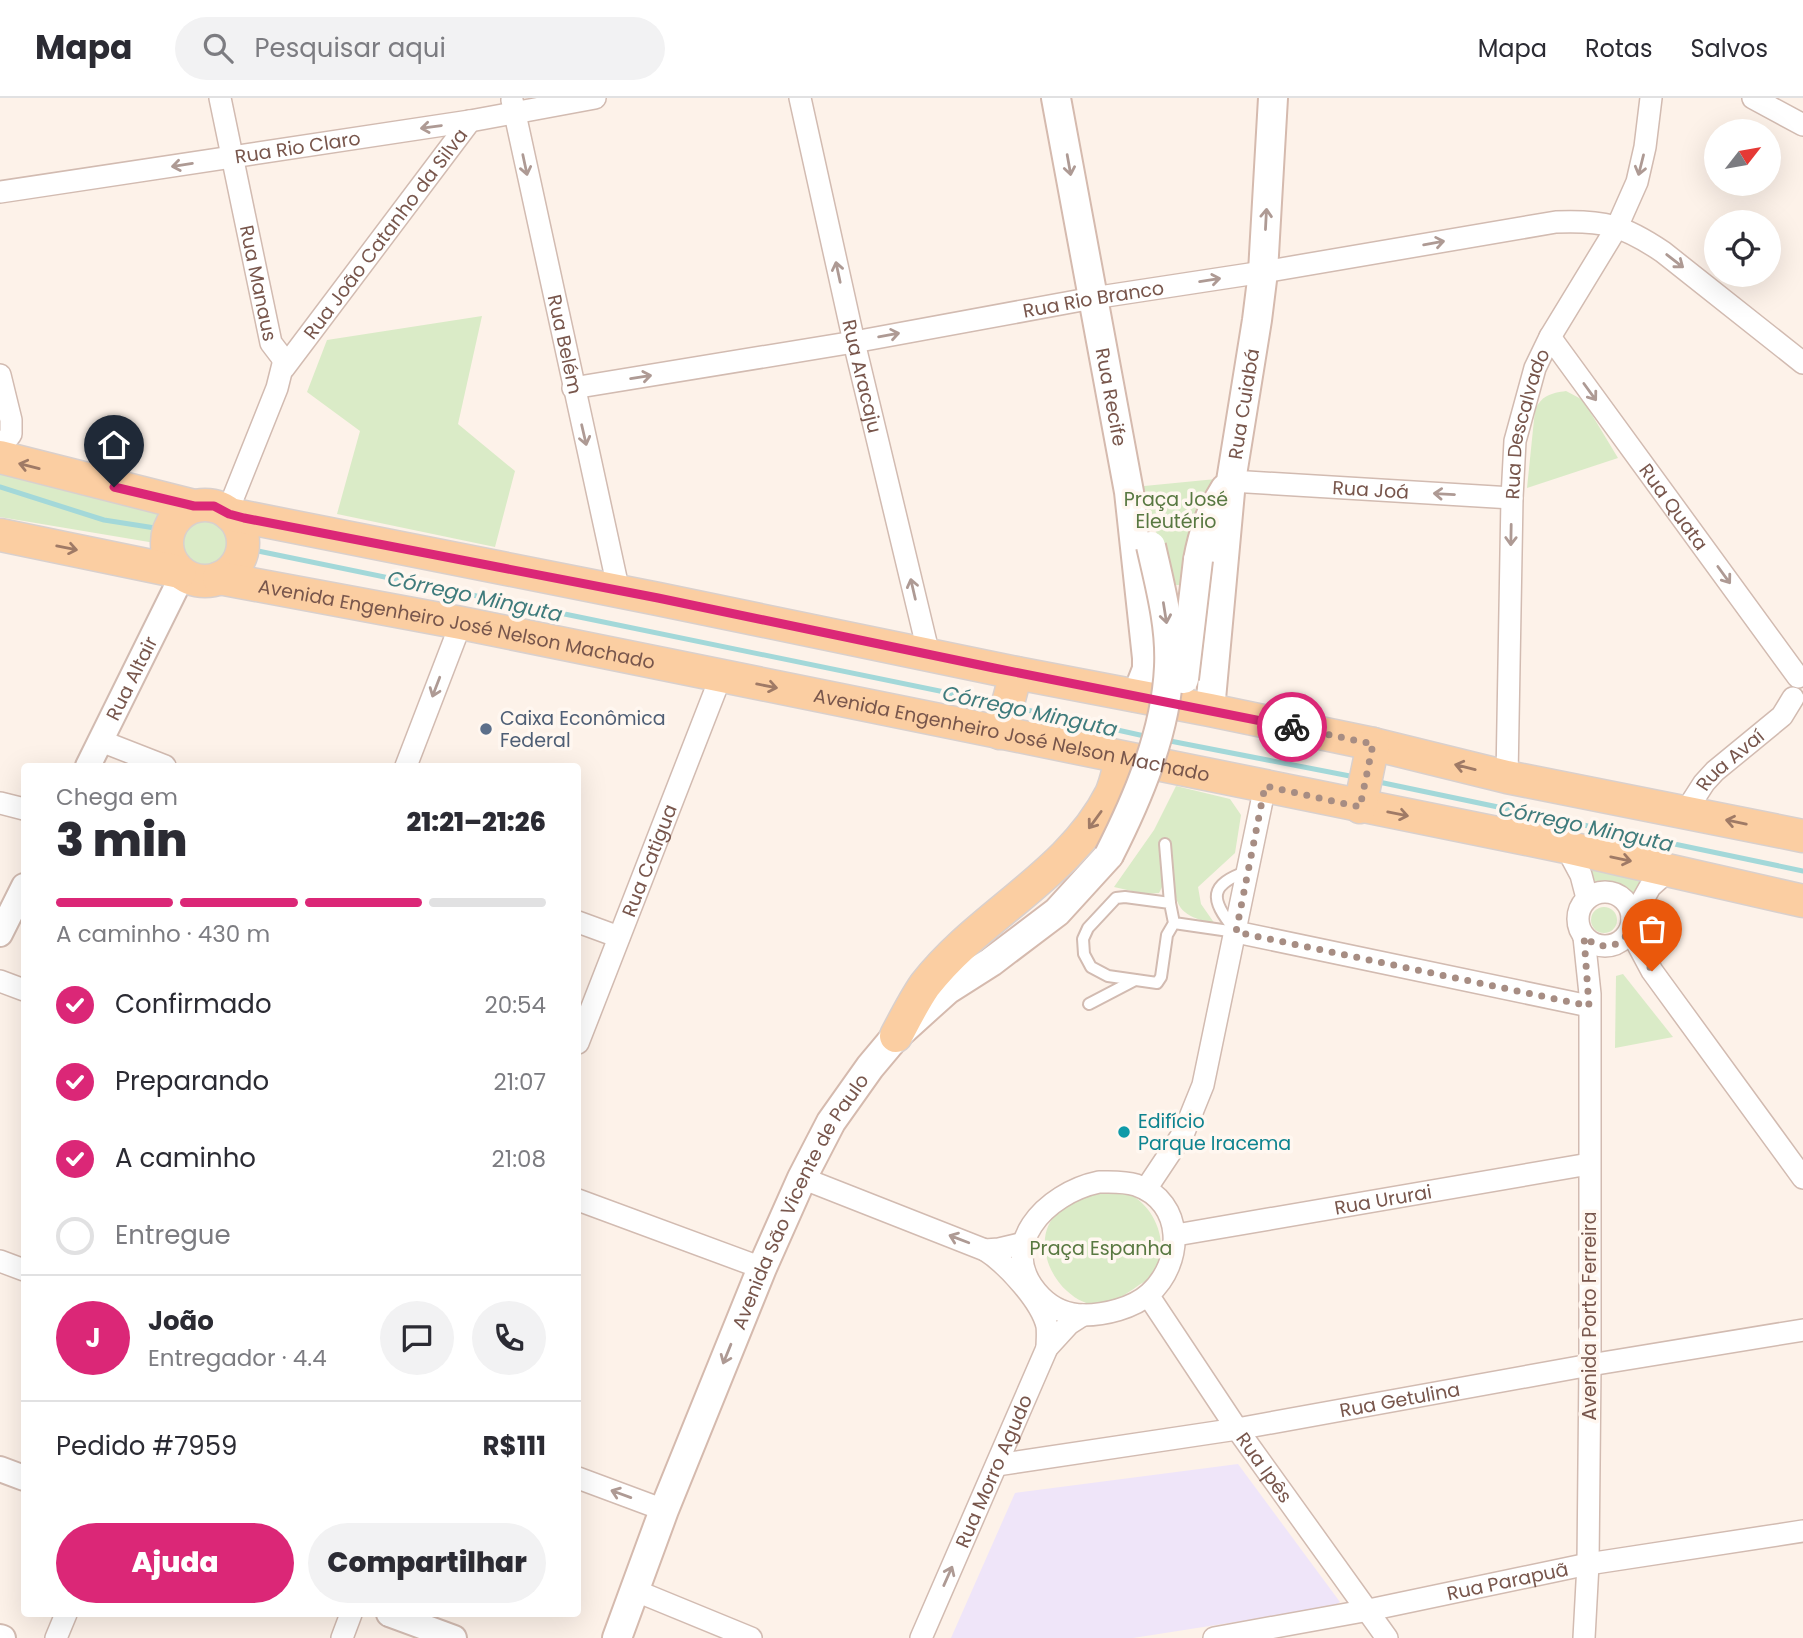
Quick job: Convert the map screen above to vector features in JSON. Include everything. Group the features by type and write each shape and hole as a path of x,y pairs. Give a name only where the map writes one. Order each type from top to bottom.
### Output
{"main road":[{"name":"Rua Recife","path":"1056,98 1129,492 1147,659 1147,669 1136,696"},
{"name":"Rua Cuiabá","path":"1210,710 1231,481 1263,272 1273,98"},
{"name":"Avenida Engenheiro José Nelson Machado","path":"0,457 219,508 929,655 1007,704 1122,758 1265,786 1366,778 1507,777 1803,836"},
{"name":"Avenida São Vicente de Paulo","path":"617,1638 664,1510 762,1268 802,1178 831,1122 896,1036 947,990 991,962 1057,912 1109,855 1146,807 1164,770 1179,716 1202,536 1209,517 1231,481"},
{"name":"Avenida São Vicente de Paulo","path":"1109,855 1140,791 1167,696 1169,665 1167,629 1151,546 1129,492"},
{"path":"219,508 239,528 243,547 235,566 191,578 171,560 168,551 169,531 179,515 219,508"},
{"name":"Avenida Engenheiro José Nelson Machado","path":"0,535 191,578 461,623 721,676 1007,704 1136,696 1210,710 1366,778 1566,847 1803,901"},
{"path":"896,1036 926,984 954,954 1045,875 1082,838 1112,791 1122,758"}],"street":[{"name":"Rua Manaus","path":"219,508 276,388 285,350 233,157 220,98"},
{"name":"Rua Rio Claro","path":"0,192 470,121 513,105 595,98"},
{"name":"Rua Aracaju","path":"800,98 854,342 929,655"},
{"name":"Rua Descalvado","path":"1507,777 1515,441 1535,368 1550,337 1616,227 1637,182 1646,147 1651,98"},
{"path":"1754,98 1803,125"},
{"name":"Rua Belém","path":"513,105 619,592"},
{"name":"Rua João Catanho da Silva","path":"285,350 470,121"},
{"name":"Rua Rio Branco","path":"573,388 854,342 1093,298 1556,222 1590,220 1639,236 1663,252 1803,363"},
{"name":"Rua Quata","path":"1550,337 1801,675"},
{"path":"0,375 11,434 0,448"},
{"name":"Rua Joá","path":"1231,481 1512,498"},
{"name":"Rua Altair","path":"90,763 191,578"},
{"path":"407,763 461,623"},
{"path":"1795,710 1795,683 1801,675"},
{"name":"Rua Catigua","path":"581,1035 721,676"},
{"name":"Rua Avaí","path":"1686,811 1703,783 1715,771 1795,710"},
{"path":"102,741 157,763"},
{"path":"1146,1189 1184,1132 1203,1085 1265,786"},
{"path":"0,803 21,808"},
{"path":"1566,847 1581,875 1587,898"},
{"name":"Avenida Porto Ferreira","path":"1589,1000 1650,887 1669,870"},
{"path":"0,934 21,892"},
{"path":"1607,892 1625,900 1630,909 1622,935 1594,944 1584,937 1579,929 1578,912 1587,898 1596,893 1607,892"},
{"path":"581,923 619,937"},
{"path":"1236,932 1589,1000"},
{"path":"1622,935 1652,971 1803,1178"},
{"name":"Avenida Porto Ferreira","path":"1584,937 1589,1000 1591,1365 1588,1564 1584,1638"},
{"path":"0,981 21,989"},
{"name":"Rua Ururai","path":"1176,1235 1588,1164"},
{"path":"802,1178 985,1250 1007,1265 1042,1314 1048,1332 1047,1348"},
{"path":"1098,1182 1133,1184 1146,1189 1165,1208 1176,1235 1167,1268 1148,1295 1130,1306 1083,1315 1065,1312 1049,1305 1026,1275 1022,1259 1030,1228 1055,1199 1098,1182"},
{"path":"581,1201 762,1268"},
{"path":"985,1250 1024,1243"},
{"path":"0,1261 21,1269"},
{"name":"Rua Ipês","path":"1148,1295 1237,1429 1387,1638"},
{"name":"Rua Morro Agudo","path":"921,1638 1047,1348 1069,1324 1083,1315"},
{"name":"Rua Getulina","path":"997,1465 1237,1429 1803,1330"},
{"path":"0,1469 21,1477"},
{"path":"581,1479 664,1510"},
{"name":"Rua Parapuã","path":"1214,1638 1369,1610 1588,1564 1803,1531"},
{"path":"634,1590 751,1638"},
{"path":"56,1638 65,1617"},
{"path":"342,1638 350,1617"},
{"path":"397,1617 454,1638"}],"lane":[{"path":"1165,844 1174,923 1167,935 1161,977 1157,983 1135,980 1108,976 1091,967 1084,954 1083,939 1088,928 1116,898 1170,903"},
{"path":"1174,923 1236,932"},
{"path":"1089,1003 1135,980"}],"shaded area":[{"path":"1238,1464 1340,1602 1332,1607 1133,1638 951,1638 1015,1493"}],"green space":[{"path":"482,316 458,424 515,471 495,547 337,514 360,431 307,392 327,340"},
{"path":"1566,391 1583,400 1618,458 1527,488 1535,410 1547,396"},
{"path":"0,464 162,507 155,543 0,517"},
{"name":"Praça José Eleutério","path":"1216,479 1196,531 1187,585 1174,585 1158,536 1134,487"},
{"path":"206,518 225,525 232,544 225,563 206,570 187,563 180,544 187,525"},
{"path":"1176,786 1230,799 1241,815 1235,853 1198,887 1201,904 1215,924 1193,917 1183,910 1176,898 1175,889 1162,887 1159,893 1145,894 1114,887 1154,830"},
{"path":"1585,865 1645,875 1634,893 1610,886 1594,889"},
{"path":"1604,907 1613,911 1617,920 1613,929 1604,933 1595,929 1591,920 1595,911"},
{"path":"1623,974 1673,1037 1615,1048 1616,976"},
{"name":"Praça Espanha","path":"1097,1190 1129,1194 1147,1208 1158,1228 1161,1250 1155,1272 1150,1278 1121,1297 1103,1304 1086,1303 1067,1291 1048,1263 1045,1241 1052,1220 1060,1211"}],"waterway":[{"name":"Córrego Minguta","path":"0,487 104,520 155,528"},
{"name":"Córrego Minguta","path":"258,551 998,703"},
{"name":"Córrego Minguta","path":"1018,708 1149,737"},
{"name":"Córrego Minguta","path":"1165,740 1355,777"},
{"name":"Córrego Minguta","path":"1374,781 1803,871"}],"way so far":[{"path":"1292,727 1373,744 1360,807 1265,786 1236,932 1589,1006 1584,937 1594,944 1612,946 1625,938 1630,930 1652,971"}],"place":[{"name":"Caixa Econômica Federal","path":"486,729"},
{"name":"Edifício Parque Iracema","path":"1124,1132"}],"route":[{"path":"114,487 194,506 214,506 244,518 658,598 1292,727"}]}
